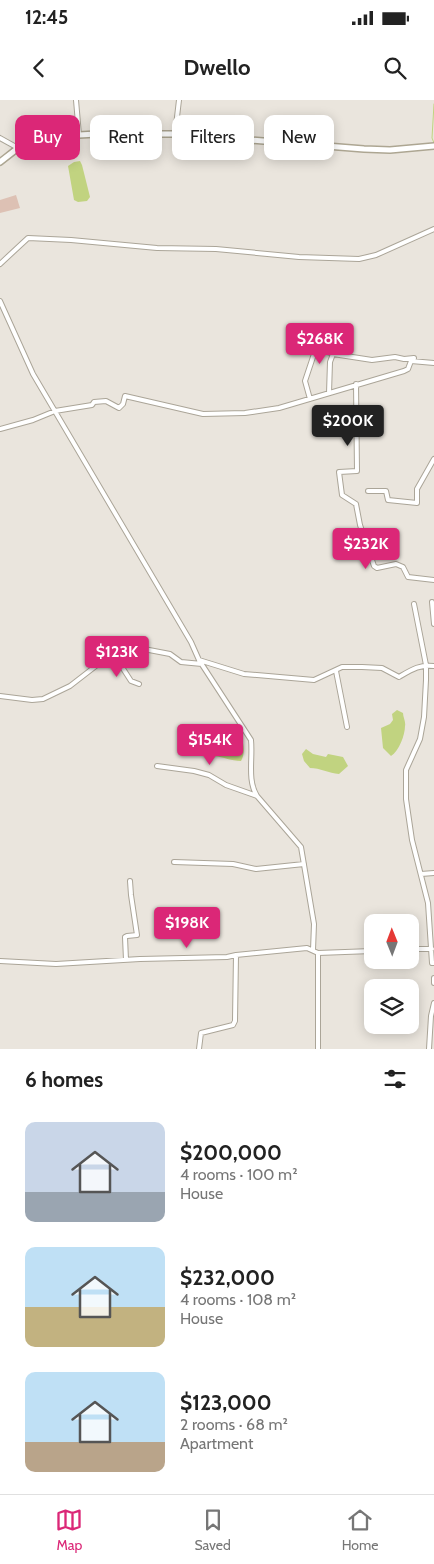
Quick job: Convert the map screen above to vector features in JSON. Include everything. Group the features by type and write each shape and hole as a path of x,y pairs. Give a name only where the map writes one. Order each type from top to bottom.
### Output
{"street":[{"path":"76,100 77,115"},
{"path":"177,115 179,100"},
{"path":"80,135 172,134"},
{"path":"0,138 15,146"},
{"path":"254,140 390,150 431,146"},
{"path":"0,162 15,150"},
{"path":"0,264 28,238 157,248 216,249 299,257 359,259 376,255 434,229"},
{"path":"0,301 33,374 191,642 200,662 251,740 251,787 256,796 301,847 314,924 313,950"},
{"path":"310,399 305,381 316,348 332,354 372,360 395,356 404,359 416,358 416,360 434,363"},
{"path":"329,393 332,354"},
{"path":"0,429 33,420 55,411 92,405 94,402 106,401 119,408 123,404 125,396 203,414 245,414 279,408 408,370 411,361 416,360"},
{"path":"356,384 357,471 339,472 342,495 356,504 360,526 374,566 377,568 396,564 403,567 408,577 434,580"},
{"path":"368,491 386,491 388,500 417,503 417,489 434,458"},
{"path":"432,602 434,624"},
{"path":"414,604 426,665 422,730 406,770 407,808 412,840 428,903 433,949 432,963 434,963"},
{"path":"0,696 32,700 43,699 70,686 123,645 170,654 182,662 200,662 244,674 314,680 342,667 382,668 399,677 413,669 426,665 434,666"},
{"path":"113,653 131,681 139,684"},
{"path":"336,671 347,727"},
{"path":"157,766 209,775 226,785 256,796"},
{"path":"174,862 234,864 256,869 304,864"},
{"path":"421,874 434,874"},
{"path":"126,960 125,937 137,935 130,882"},
{"path":"0,961 56,964 228,957 307,948 318,953 364,951"},
{"path":"419,949 433,949"},
{"path":"318,953 318,1049"},
{"path":"199,1049 201,1033 233,1025 235,1022 236,955"},
{"path":"434,978 434,983"},
{"path":"430,1049 434,1003"}],"shaded area":[{"path":"80,161 90,197 87,201 78,202 74,200 68,166"},
{"path":"16,195 20,208 0,213 0,200"},
{"path":"397,710 403,713 405,730 399,747 391,756 383,748 381,728 390,724 393,720 392,714"},
{"path":"233,727 242,738 244,752 241,761 214,756 212,747 218,745 217,736 220,731"},
{"path":"306,749 313,754 326,757 328,754 343,757 348,766 339,774 310,768 304,761 302,754"}],"waterway":[{"path":"434,104 432,138 434,143"}]}
